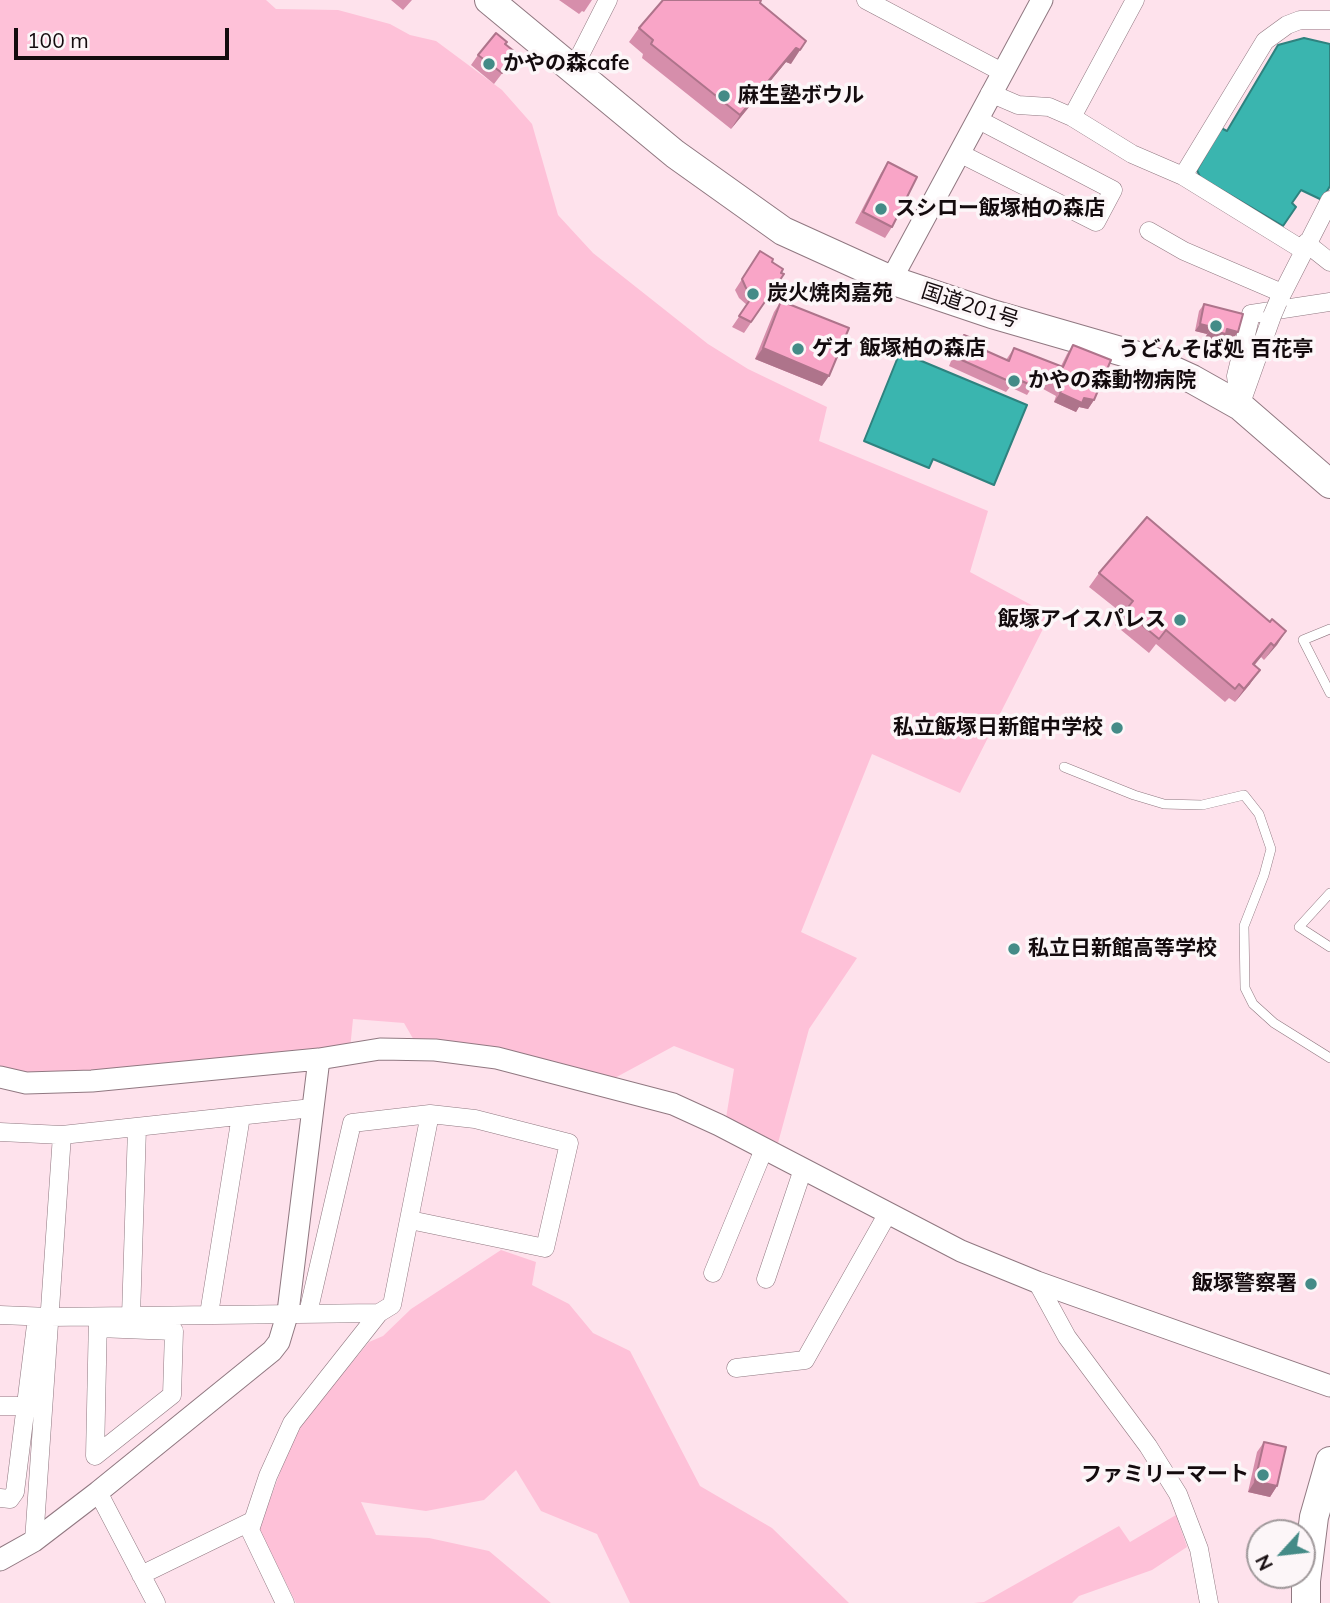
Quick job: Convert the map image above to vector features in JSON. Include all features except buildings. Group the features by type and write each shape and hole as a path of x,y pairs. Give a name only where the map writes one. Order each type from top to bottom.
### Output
{"highway":[{"name":"国道201号","path":"488,0 675,155 783,231 891,280 992,314 1148,359 1192,379 1240,406 1330,484"},
{"path":"1306,1603 1314,1517 1330,1461"}],"street":[{"path":"573,69 608,0"},
{"path":"866,0 1002,72"},
{"path":"891,280 1042,0"},
{"path":"1072,117 1135,0"},
{"path":"1183,176 1265,41 1280,29 1300,20 1330,20"},
{"path":"990,93 1018,106 1049,107 1072,117 1132,154 1183,176 1330,262"},
{"path":"959,153 1096,222 1113,190 977,119"},
{"path":"1240,406 1277,304 1330,200"},
{"path":"1149,231 1277,304"},
{"path":"1240,406 1236,376 1251,314 1330,302"},
{"path":"0,1077 26,1083 92,1081 319,1059 380,1049 435,1050 497,1058 673,1104 961,1251 1037,1282 1330,1386"},
{"path":"298,1313 312,1108 319,1059"},
{"path":"0,1132 62,1135 312,1108"},
{"path":"285,1603 250,1530 268,1476 292,1423 379,1313 392,1305 430,1114"},
{"path":"0,1560 34,1541 98,1492 272,1351 298,1313 352,1123 430,1114 475,1119 569,1143 545,1248 410,1220"},
{"path":"209,1314 241,1116"},
{"path":"131,1316 136,1128"},
{"path":"34,1541 43,1317 62,1135"},
{"path":"713,1273 764,1149"},
{"path":"766,1279 803,1169"},
{"path":"736,1368 804,1360 888,1213"},
{"path":"1037,1282 1067,1337 1148,1446 1178,1494 1199,1549 1209,1603"},
{"path":"0,1315 98,1322 131,1316 379,1313"},
{"path":"0,1498 10,1499 15,1492 26,1406 43,1317"},
{"path":"98,1322 111,1329 174,1331 172,1395 95,1455 98,1331 98,1322"},
{"path":"0,1406 26,1406"},
{"path":"98,1492 156,1603"},
{"path":"141,1575 253,1521"}],"lane":[{"path":"1330,629 1303,640 1330,693"},
{"path":"1064,767 1164,804 1202,805 1244,795 1259,814 1271,849 1244,926 1245,988 1253,1004 1274,1023 1330,1058"},
{"path":"1330,893 1299,927 1330,947"}],"shaded area":[{"path":"0,0 266,0 276,9 338,10 390,24 410,35 436,41 502,90 532,124 558,215 593,253 708,344 748,369 827,407 819,441 988,511 970,572 1050,615 960,793 872,754 801,932 857,958 809,1029 778,1143 726,1118 734,1069 674,1046 611,1080 415,1042 404,1023 353,1019 350,1049 66,1075 29,1076 0,1070"},
{"path":"501,1250 536,1262 532,1285 569,1304 593,1333 630,1351 700,1486 772,1528 849,1603 630,1603 597,1534 541,1511 516,1470 484,1500 426,1511 361,1502 376,1535 429,1538 489,1551 551,1603 296,1603 259,1529 296,1430 369,1342 383,1336 411,1309"},
{"path":"1176,1515 1187,1547 1152,1570 1079,1596 1072,1603 974,1603 984,1602 1119,1526 1130,1542"}],"water":[{"path":"1304,38 1330,44 1330,186 1322,200 1301,190 1292,203 1296,207 1283,226 1200,177 1197,170 1221,128 1227,131 1278,45"},
{"path":"900,352 1027,405 994,485 933,459 929,468 864,441"}],"place":[{"name":"かやの森cafe","path":"489,64"},
{"name":"麻生塾ボウル","path":"724,96"},
{"name":"スシロー飯塚柏の森店","path":"881,209"},
{"name":"炭火焼肉嘉苑","path":"753,294"},
{"name":"うどんそば処 百花亭","path":"1216,326"},
{"name":"ゲオ 飯塚柏の森店","path":"798,349"},
{"name":"かやの森動物病院","path":"1014,381"},
{"name":"飯塚アイスパレス","path":"1180,620"},
{"name":"私立飯塚日新館中学校","path":"1117,728"},
{"name":"私立日新館高等学校","path":"1014,949"},
{"name":"飯塚警察署","path":"1311,1284"},
{"name":"ファミリーマート","path":"1263,1475"}]}
